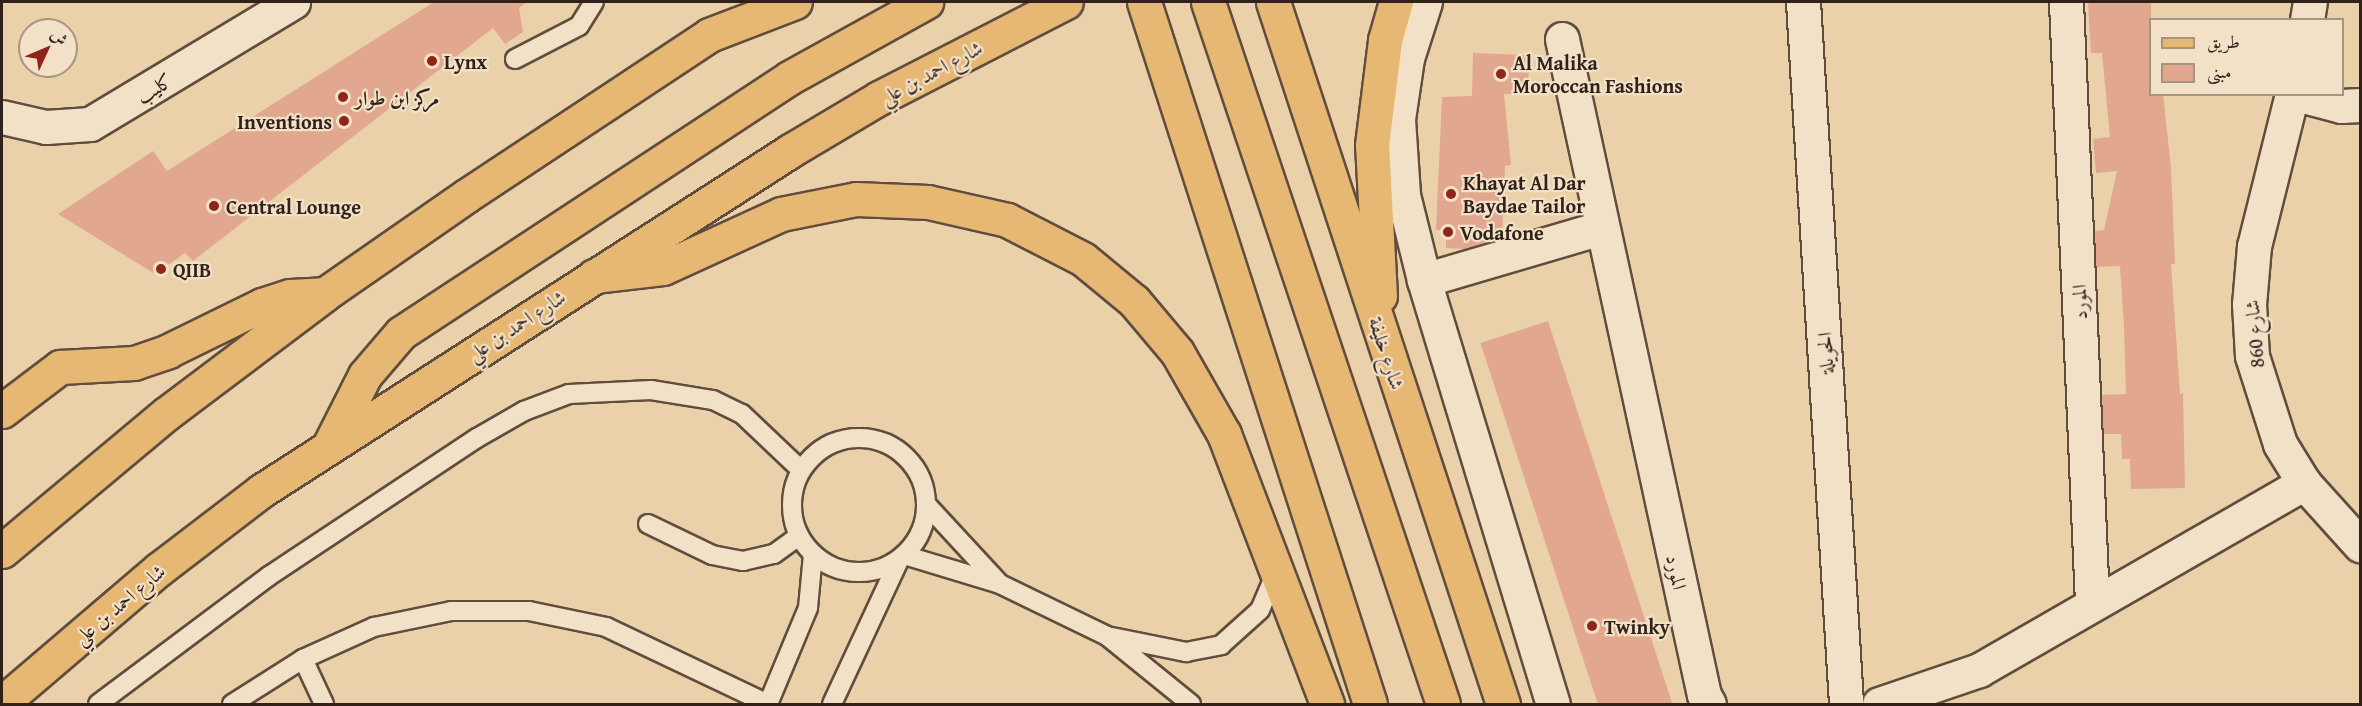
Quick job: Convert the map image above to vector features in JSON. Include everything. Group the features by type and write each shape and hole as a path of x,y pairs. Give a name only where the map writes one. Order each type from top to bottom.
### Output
{"main road":[{"path":"709,35 735,2"},
{"path":"2,552 166,414 325,294 709,35 795,2"},
{"path":"329,447 365,375 401,333 789,78 926,2"},
{"name":"شارع احمد بن علي","path":"2,703 159,569 261,491 592,276 879,98 1066,2"},
{"path":"1144,2 1370,705"},
{"path":"1208,2 1443,705"},
{"name":"شارع خليفة","path":"1273,2 1503,705"},
{"path":"1382,340 1372,145 1385,40 1396,2"},
{"path":"592,276 663,268 781,214 856,199 928,202 1007,220 1083,259 1134,301 1177,352 1224,434 1278,568 1328,705"},
{"path":"2,411 60,367 134,363 168,351 262,305 290,296 325,294"}],"street":[{"name":"كليب","path":"2,117 46,127 90,124 293,2"},
{"path":"1425,2 1407,58 1398,119 1403,195 1424,280 1553,705"},
{"name":"الحويلة","path":"1803,2 1846,705"},
{"name":"المورد","path":"2066,2 2092,603"},
{"path":"2307,18 2310,2"},
{"name":"المورد","path":"1562,39 1601,228 1709,705"},
{"name":"شارع 860","path":"2293,96 2254,246 2249,304 2252,356 2265,407 2280,444 2304,483 2361,545"},
{"path":"2302,96 2341,106 2361,105"},
{"path":"1424,280 1601,228"},
{"path":"1879,705 1979,670 2304,483"}],"lane":[{"path":"515,59 579,26 594,2"},
{"path":"98,705 269,576 477,438 524,411 569,394 630,389 713,400 741,414 801,470"},
{"path":"831,705 902,557 921,532 927,505 923,483 912,464 897,449 876,440 855,438 833,442 815,454 801,470 793,492 792,514 799,536 813,554 848,572 869,572 902,557 1000,584 1107,636 1191,705"},
{"path":"927,505 1000,584"},
{"path":"648,524 727,559 758,559 774,554 799,536"},
{"path":"232,705 303,659 385,625 451,611 529,611 606,627 773,701 808,608 813,554"},
{"path":"1107,636 1186,652 1221,645 1260,610 1278,568"},
{"path":"303,659 324,705"}],"building":[{"name":"مركز ابن طوار","path":"434,2 527,2 519,8 523,32 505,44 493,28 193,261 185,253 155,274 58,214 153,151 167,171"},
{"path":"2088,2 2151,2 2149,96 2163,96 2171,168 2175,264 2171,264 2180,394 2183,393 2185,488 2131,489 2130,459 2122,459 2121,434 2103,434 2102,395 2126,394 2124,326 2120,266 2096,267 2095,231 2104,230 2117,171 2096,173 2093,139 2110,137 2102,53 2091,53"},
{"path":"1473,53 1529,55 1528,95 1504,94 1511,165 1505,166 1502,237 1464,249 1446,248 1446,230 1436,230 1442,97 1472,96"},
{"path":"1548,321 1672,704 1598,704 1480,343"}],"place":[{"name":"Lynx","path":"432,61"},
{"name":"Al Malika Moroccan Fashions","path":"1501,74"},
{"name":"مركز ابن طوار","path":"343,97"},
{"name":"Inventions","path":"344,121"},
{"name":"Khayat Al Dar Baydae Tailor","path":"1451,194"},
{"name":"Central Lounge","path":"214,206"},
{"name":"Vodafone","path":"1448,232"},
{"name":"QIIB","path":"161,269"},
{"name":"Twinky","path":"1592,626"}]}
